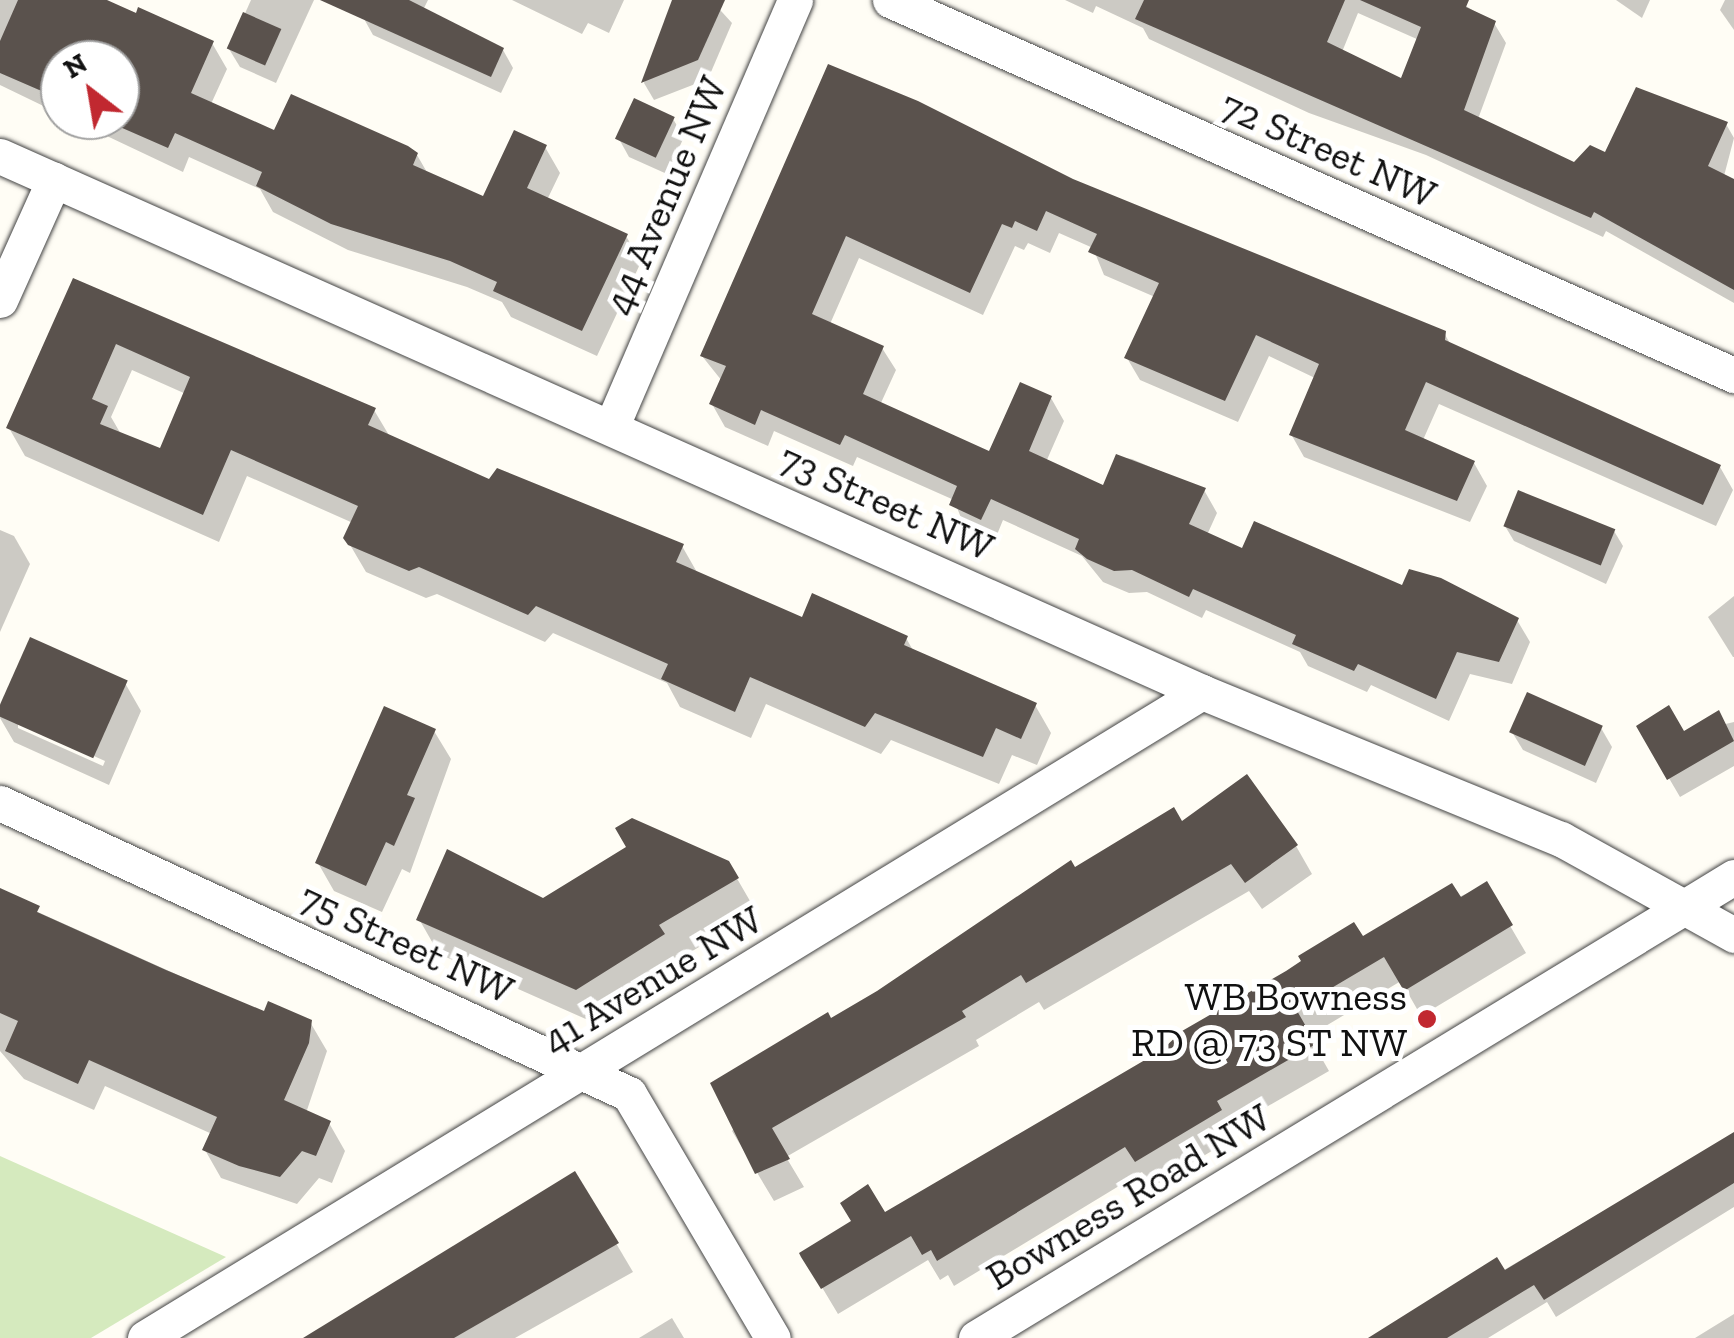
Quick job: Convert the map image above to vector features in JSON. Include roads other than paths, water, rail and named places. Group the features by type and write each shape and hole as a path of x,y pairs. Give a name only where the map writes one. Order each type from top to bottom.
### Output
{"street":[{"name":"44 Avenue NW","path":"612,424 794,0"},
{"name":"72 Street NW","path":"890,0 1734,375"},
{"name":"73 Street NW","path":"0,156 612,424 1202,692 1561,840 1734,935"},
{"path":"0,300 54,180"},
{"name":"41 Avenue NW","path":"145,1338 1202,692"},
{"name":"75 Street NW","path":"0,804 629,1094 773,1338"},
{"name":"Bowness Road NW","path":"976,1338 1734,877"}],"place":[{"name":"WB Bowness RD @ 73 ST NW","path":"1427,1019"}]}
